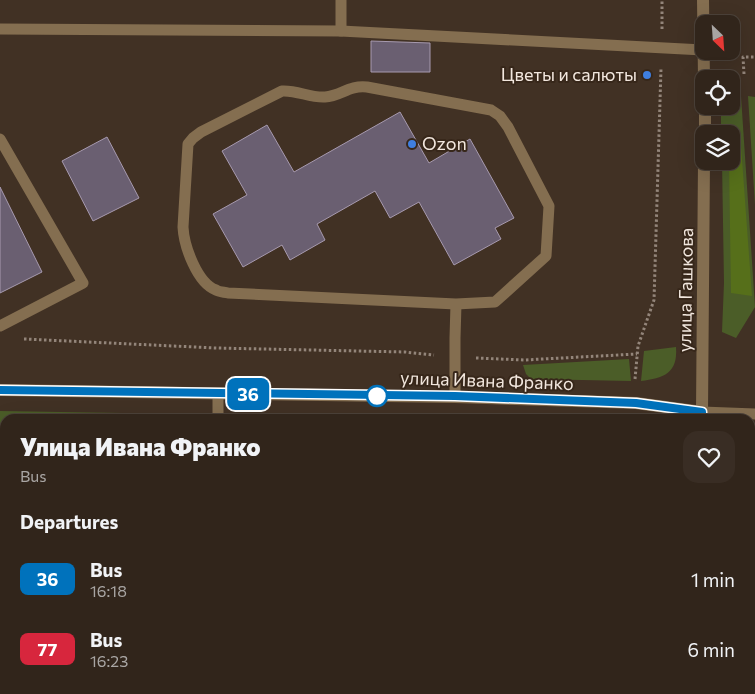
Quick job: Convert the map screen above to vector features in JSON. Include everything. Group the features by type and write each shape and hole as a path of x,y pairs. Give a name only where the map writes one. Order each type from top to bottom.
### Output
{"street":[{"path":"703,0 703,15"},
{"name":"улица Гашкова","path":"702,414 704,170"},
{"name":"улица Ивана Франко","path":"0,390 455,396 636,403 696,414"}],"lane":[{"path":"341,0 341,31"},
{"path":"0,29 341,31 695,50"},
{"path":"358,86 491,110 500,116 508,127 549,206 546,256 495,302 456,304 216,291 201,277 184,239 182,228 188,144 201,132 282,91 292,90 316,97 327,97 358,86"},
{"path":"0,139 83,283 0,326"},
{"path":"455,396 456,304"},
{"path":"218,394 218,414"}],"path":[{"path":"635,379 638,346 654,300 662,0"},
{"path":"744,74 743,57 755,56"},
{"path":"20,339 216,348 405,352 524,360 637,354"}],"green space":[{"path":"741,96 755,307 736,338 722,332 724,283 722,170 740,170 740,125 721,125 721,115 740,115"},
{"path":"748,96 755,97 755,205"},
{"path":"740,132 752,296 731,293 729,170 740,170"},
{"path":"676,347 674,363 668,373 641,381 644,351"},
{"path":"629,359 631,381 531,379 526,374 523,365"},
{"path":"0,411 185,414 0,414"}],"building":[{"path":"371,41 430,43 430,72 371,72"},
{"path":"400,112 429,163 470,139 514,218 495,228 501,239 454,265 419,202 390,218 375,191 317,224 325,240 290,260 282,245 243,267 213,214 247,195 222,151 267,125 294,172"},
{"path":"107,137 139,198 93,221 62,161"},
{"path":"0,187 42,272 0,293"}],"bus line":[{"name":"36","path":"0,390 103,393 455,396 636,403 702,412 702,414"}],"place":[{"name":"Цветы и салюты","path":"647,75"},
{"name":"Ozon","path":"412,144"}]}
